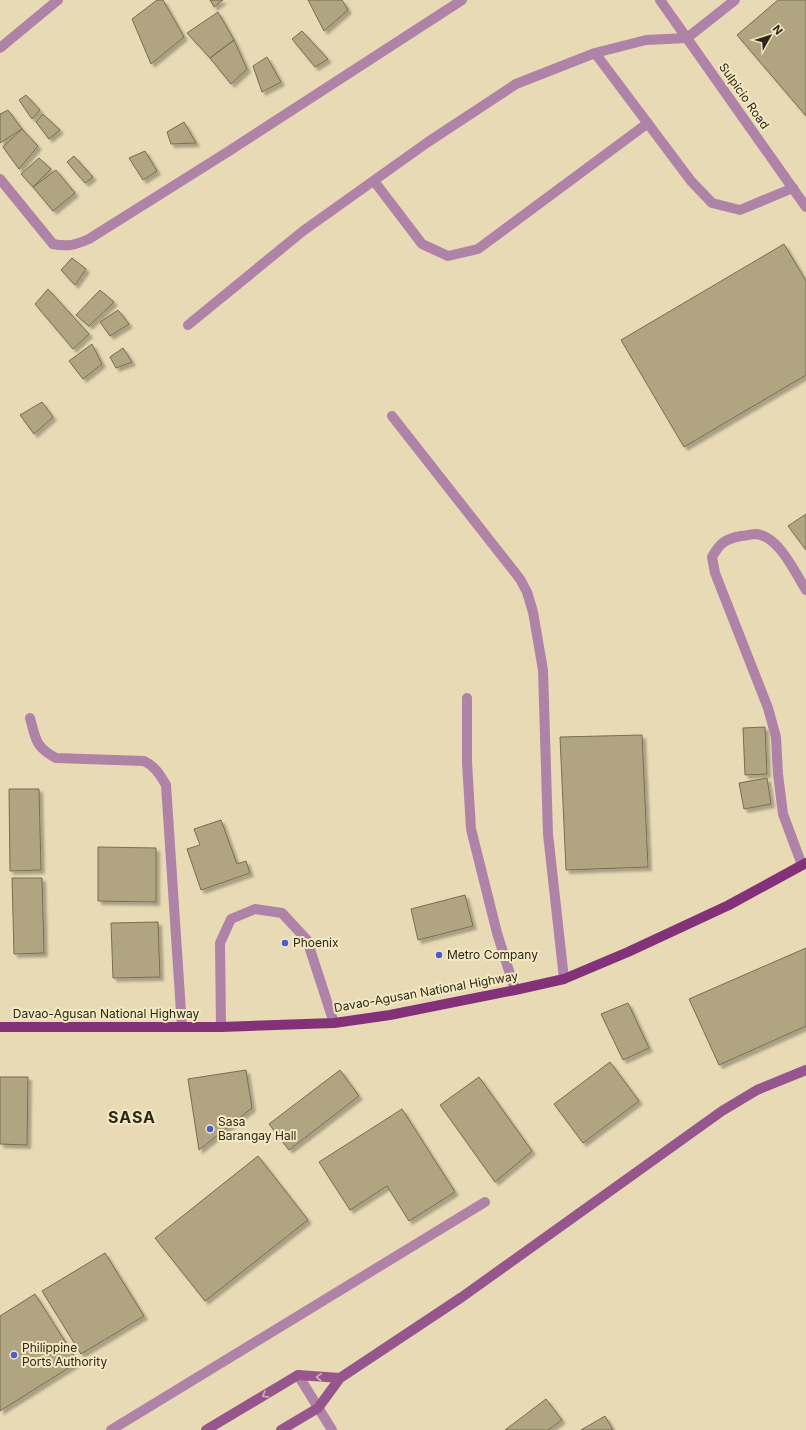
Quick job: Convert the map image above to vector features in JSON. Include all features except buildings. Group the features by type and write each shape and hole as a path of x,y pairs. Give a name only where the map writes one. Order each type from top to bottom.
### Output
{"main road":[{"name":"Davao-Agusan National Highway","path":"0,1027 221,1027 334,1023 515,990 564,979 636,949 729,905 804,864"}],"street":[{"path":"0,48 58,0"},
{"path":"0,179 53,244 62,246 75,245 89,239 209,164 462,0"},
{"name":"Sulpicio Road","path":"660,0 806,208"},
{"path":"188,325 303,231 428,142 516,84 595,53 646,40 687,38 735,0"},
{"path":"595,53 691,181 712,203 740,210 793,188"},
{"path":"374,181 422,244 448,256 478,249 648,123"},
{"path":"392,416 520,579 527,592 533,612 543,670 548,834 564,979"},
{"path":"804,864 783,814 778,774 776,737 768,708 715,573 712,557 720,544 732,538 756,534 769,538 781,550 806,590"},
{"path":"467,698 467,762 471,829 497,933 515,990"},
{"path":"30,718 38,746 51,756 67,759 144,761 149,763 158,771 166,785 182,1027"},
{"path":"221,1027 220,943 231,920 255,909 282,913 307,940 334,1023"},
{"path":"281,1430 318,1408 340,1378 462,1297 722,1111 757,1090 806,1070"},
{"path":"111,1430 485,1202"},
{"path":"206,1430 298,1375 340,1378"},
{"path":"298,1375 332,1430"}],"place":[{"name":"Phoenix","path":"285,943"},
{"name":"Metro Company","path":"439,955"},
{"name":"Sasa Barangay Hall","path":"210,1129"},
{"name":"Philippine Ports Authority","path":"14,1355"}],"district":[{"name":"SASA","path":"132,1117"}]}
